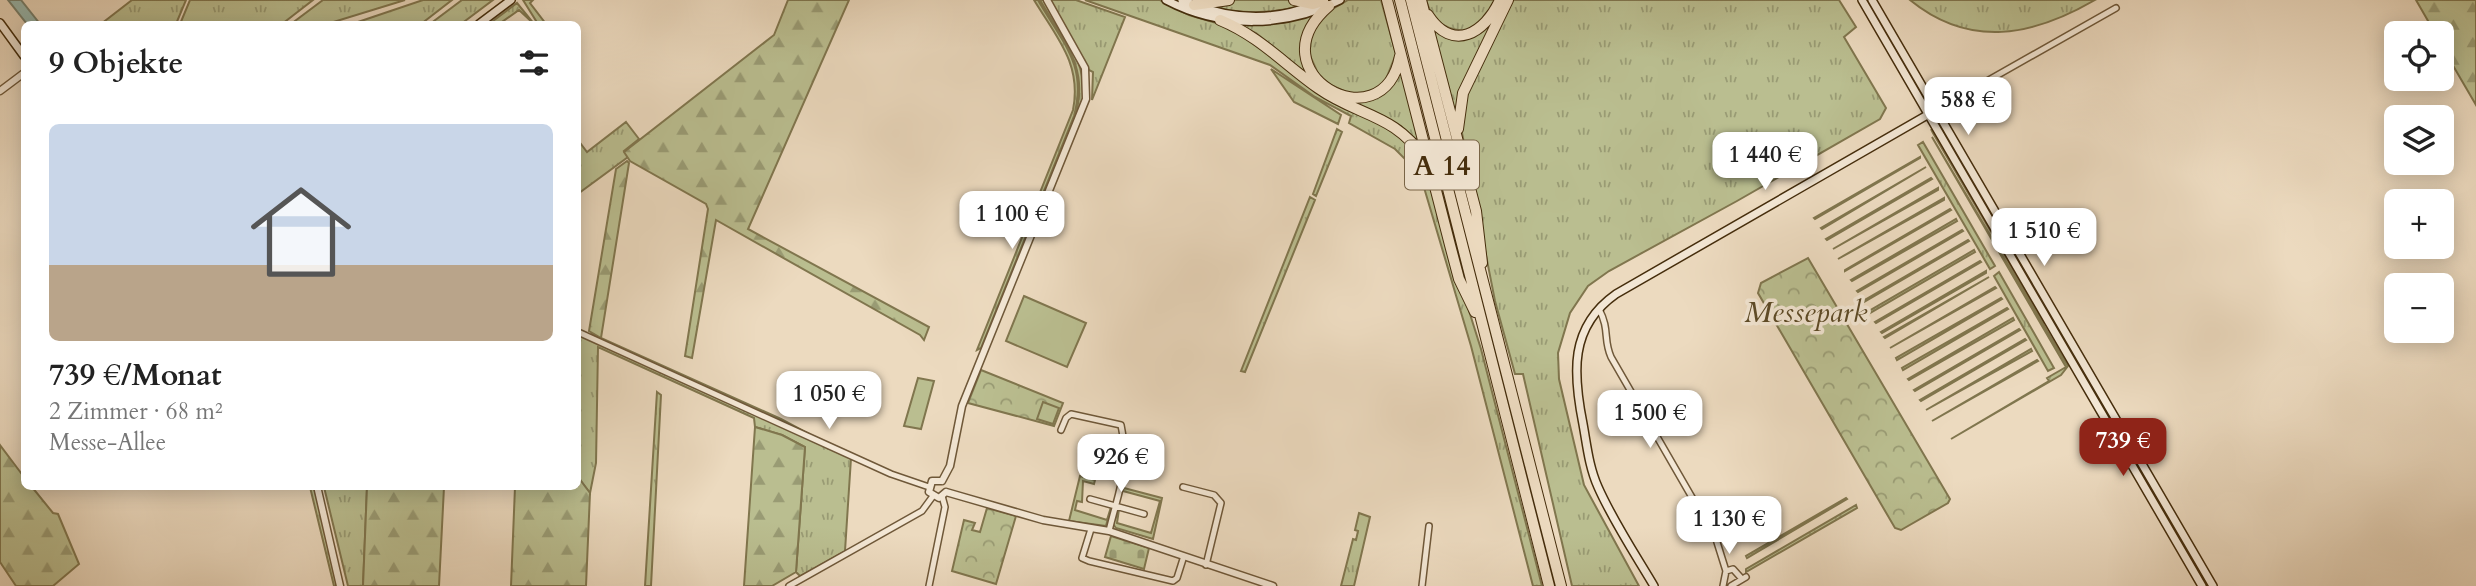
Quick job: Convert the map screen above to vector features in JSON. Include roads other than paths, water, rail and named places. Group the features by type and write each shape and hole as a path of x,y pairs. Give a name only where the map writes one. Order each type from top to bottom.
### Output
{"highway":[{"path":"1194,5 1229,0"},
{"path":"1294,0 1313,4 1326,2"},
{"path":"1387,0 1459,279 1483,330"},
{"name":"A 14","path":"1399,0 1549,586"},
{"name":"A 14","path":"1410,0 1561,586"},
{"path":"1421,0 1480,232 1483,281"},
{"path":"1421,0 1436,26 1444,32 1461,35 1486,25 1500,0"},
{"path":"1457,136 1463,93 1508,0"},
{"path":"1326,2 1308,28 1304,52 1313,75 1331,90 1359,99 1379,93 1393,79 1400,52"},
{"path":"1220,20 1267,45 1320,90 1401,130 1430,166"}],"main road":[{"path":"483,21 511,0"},
{"path":"1166,0 1197,14 1220,20 1262,22 1287,19 1326,2"},
{"path":"1182,0 1213,13 1265,16 1340,0"},
{"path":"1862,0 2203,586"},
{"path":"1872,0 2213,586"},
{"path":"0,23 21,52"},
{"path":"1654,586 1606,505 1590,465 1576,390 1575,357 1582,334 1599,309 1616,294 1936,110"}],"street":[{"path":"929,586 945,506 942,481 950,466 962,406 1086,99 1085,68 1047,0"},
{"path":"1936,110 2116,8"},
{"path":"0,91 21,75"},
{"path":"1599,309 1607,326 1606,344 1611,357 1716,539 1717,553 1725,559 1723,586"},
{"path":"581,333 891,474 929,487 933,496"},
{"path":"1605,360 1611,357"},
{"path":"1061,430 1066,418 1071,414 1121,425 1127,453 1109,531"},
{"path":"1664,462 1670,458"},
{"path":"1098,459 1150,475"},
{"path":"929,487 934,480 942,481"},
{"path":"1183,487 1214,495 1221,503 1206,565"},
{"path":"318,490 340,586"},
{"path":"789,586 922,511 933,496 944,494 1043,520 1109,531 1149,543 1183,559 1273,586"},
{"path":"1090,499 1144,514"},
{"path":"1422,586 1429,526"},
{"path":"1091,529 1082,558 1089,561 1173,581 1177,578 1183,559"},
{"path":"1726,571 1736,569 1744,578 1731,586"},
{"path":"1245,586 1248,578"}],"water":[{"path":"8,0 21,0 38,21 25,21"}],"park label":[{"name":"Messepark","path":"1806,312"}]}
